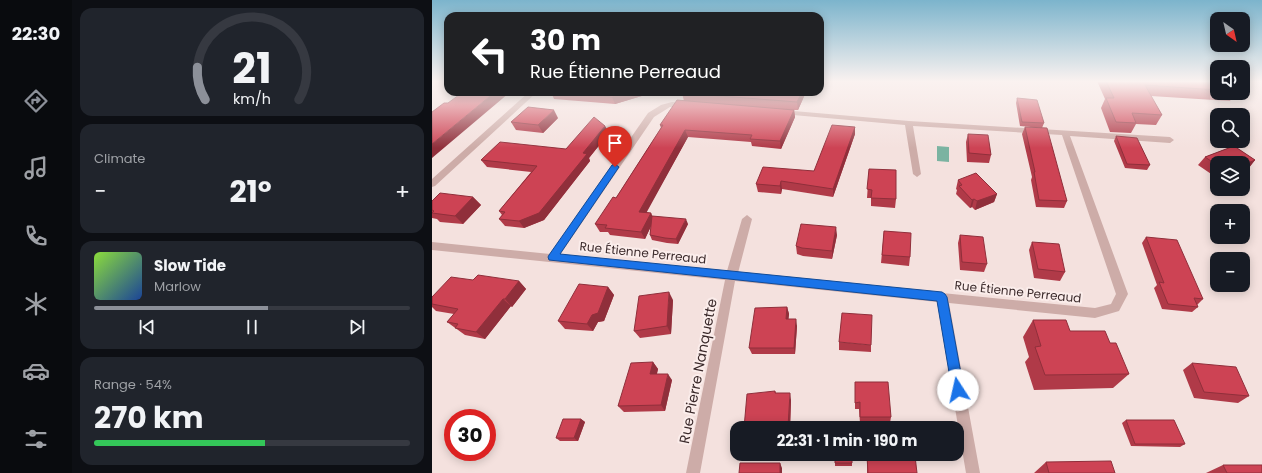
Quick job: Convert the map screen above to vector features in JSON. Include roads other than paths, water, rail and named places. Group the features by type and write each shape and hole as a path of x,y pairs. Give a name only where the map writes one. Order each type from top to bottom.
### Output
{"street":[{"path":"432,184 521,103"},
{"path":"553,257 651,115 662,106 678,104 694,105"},
{"path":"774,112 909,123 1170,140"},
{"path":"909,123 917,174"},
{"name":"Rue Étienne Perreaud","path":"432,246 553,257 1095,313 1115,308 1122,294 1065,133"},
{"path":"732,276 747,219"},
{"name":"Rue Pierre Nanquette","path":"693,473 732,276"},
{"path":"942,297 973,473"}]}
